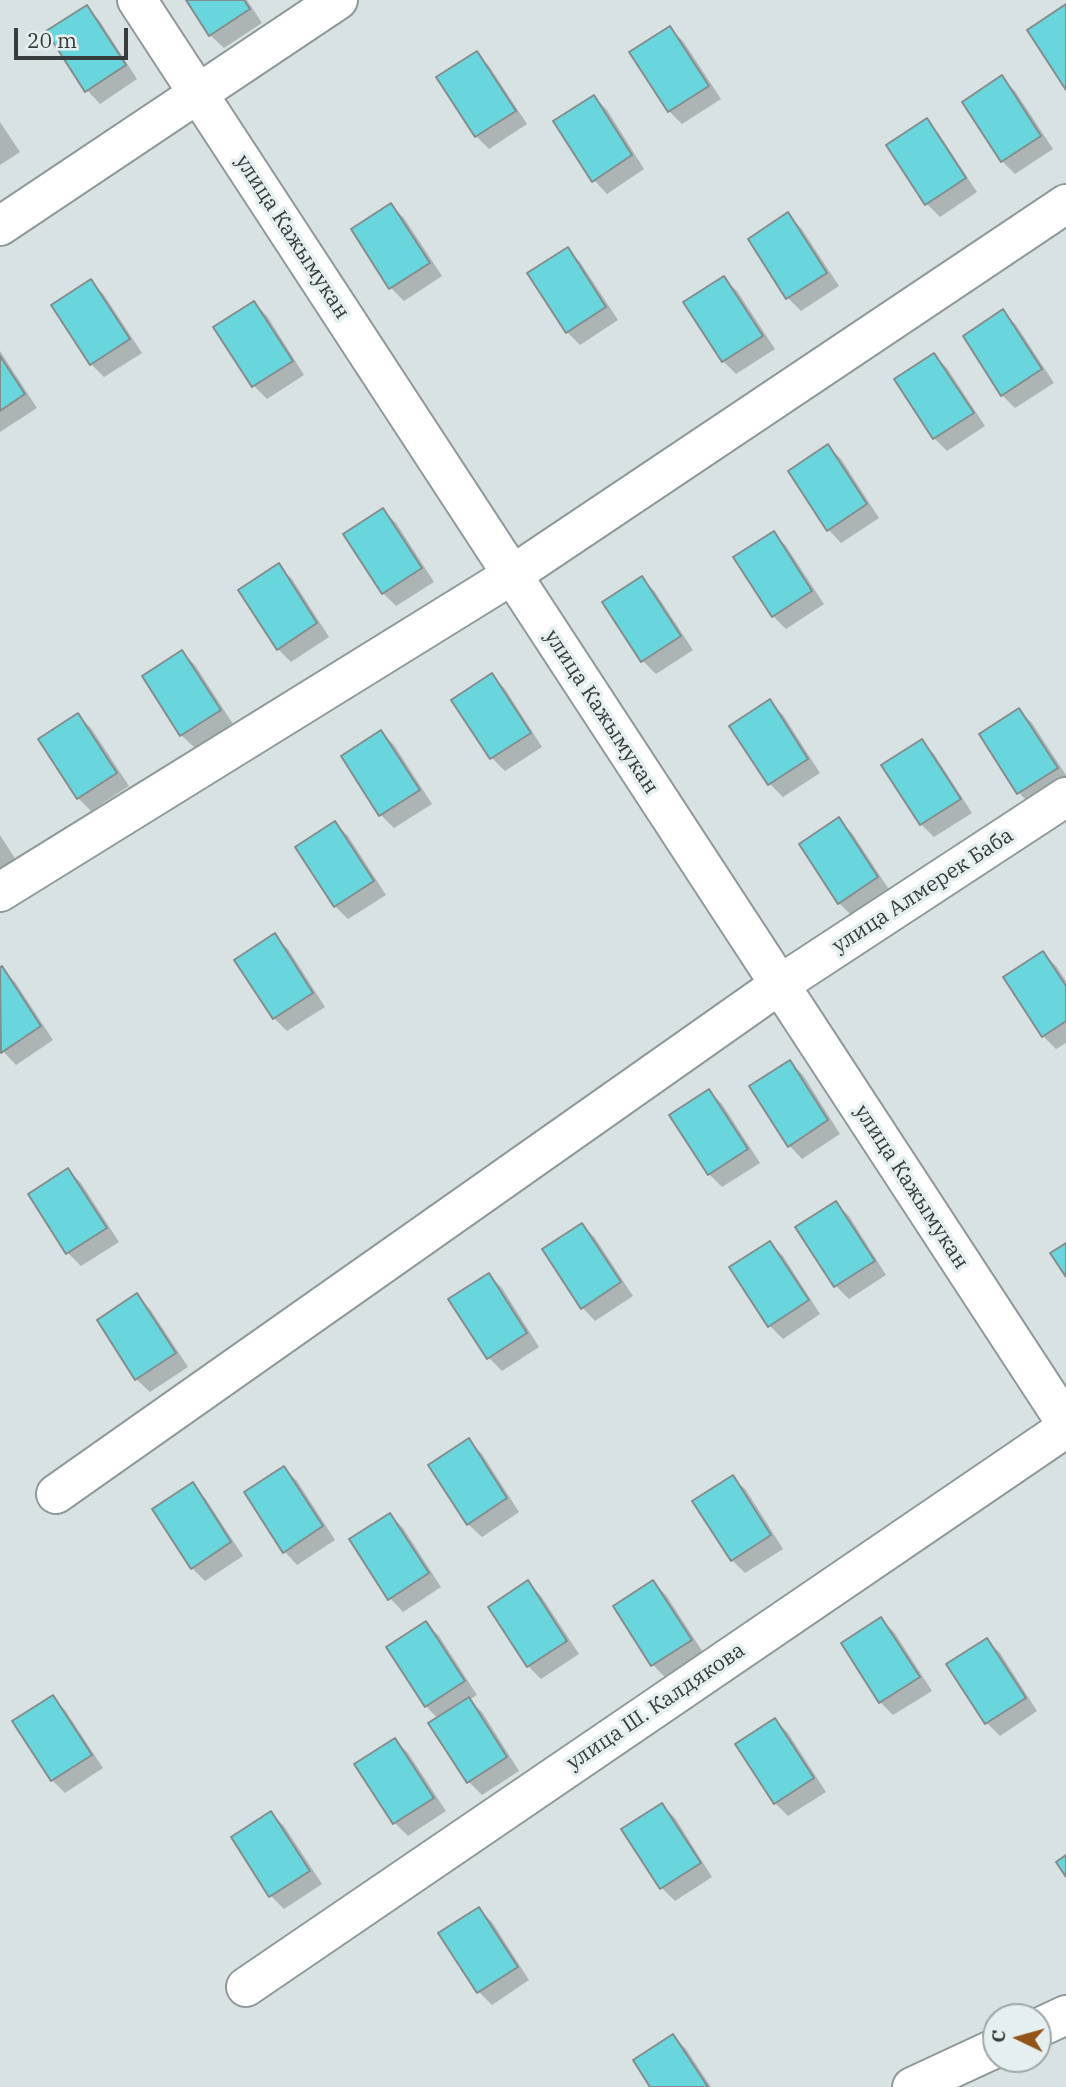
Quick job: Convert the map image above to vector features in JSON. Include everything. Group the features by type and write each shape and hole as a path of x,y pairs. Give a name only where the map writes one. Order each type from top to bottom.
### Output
{"street":[{"name":"улица Кажымукан","path":"137,0 1066,1426"},
{"path":"0,226 338,0"},
{"path":"0,892 512,575 1066,204"},
{"name":"улица Алмерек Баба","path":"56,1494 779,985 1066,797"},
{"name":"улица Ш. Калдякова","path":"246,1987 1066,1426"},
{"path":"912,2087 982,2054"}],"building":[{"path":"186,0 244,0 250,9 209,36"},
{"path":"1066,4 1066,90 1027,30"},
{"path":"87,5 126,65 85,92 46,31"},
{"path":"670,26 709,86 668,112 629,52"},
{"path":"477,51 516,111 475,137 436,77"},
{"path":"1002,75 1041,136 1001,162 962,102"},
{"path":"594,95 632,155 592,182 553,121"},
{"path":"927,118 966,178 925,205 886,145"},
{"path":"391,203 430,263 389,289 351,229"},
{"path":"788,212 827,273 786,299 748,239"},
{"path":"568,247 606,307 566,333 527,273"},
{"path":"724,276 763,336 722,362 683,302"},
{"path":"91,279 130,339 90,365 51,305"},
{"path":"254,301 293,361 252,387 213,327"},
{"path":"1003,309 1042,369 1001,396 963,336"},
{"path":"934,353 974,413 933,439 894,379"},
{"path":"0,356 25,394 0,411"},
{"path":"828,444 867,504 827,531 788,471"},
{"path":"383,508 422,568 382,594 343,534"},
{"path":"774,531 812,591 772,617 733,557"},
{"path":"279,563 317,623 277,650 238,590"},
{"path":"642,576 681,636 641,662 602,602"},
{"path":"182,650 221,710 180,736 142,676"},
{"path":"492,673 531,733 490,759 451,700"},
{"path":"770,699 808,759 768,785 729,726"},
{"path":"1019,708 1058,768 1017,794 979,734"},
{"path":"78,713 117,773 77,799 38,739"},
{"path":"381,730 420,790 379,816 341,756"},
{"path":"922,739 961,799 920,825 881,765"},
{"path":"839,817 878,877 838,904 799,844"},
{"path":"335,821 374,881 334,907 295,847"},
{"path":"275,933 313,993 273,1019 234,960"},
{"path":"1043,951 1066,986 1066,1021 1042,1037 1003,977"},
{"path":"2,966 41,1026 1,1053 0,968"},
{"path":"790,1060 828,1120 788,1147 749,1086"},
{"path":"709,1089 748,1149 708,1175 669,1115"},
{"path":"68,1168 107,1228 66,1254 28,1194"},
{"path":"836,1201 875,1261 834,1287 795,1227"},
{"path":"582,1223 621,1282 581,1309 542,1249"},
{"path":"770,1241 809,1300 768,1327 729,1267"},
{"path":"1066,1243 1066,1277 1050,1253"},
{"path":"489,1273 527,1333 487,1359 448,1299"},
{"path":"137,1293 176,1353 135,1380 97,1320"},
{"path":"469,1438 507,1498 467,1525 428,1465"},
{"path":"284,1466 323,1526 283,1553 244,1492"},
{"path":"733,1475 771,1535 731,1561 692,1501"},
{"path":"193,1482 231,1542 191,1569 152,1509"},
{"path":"390,1513 429,1573 388,1600 349,1539"},
{"path":"528,1580 567,1641 527,1667 488,1607"},
{"path":"653,1580 692,1640 651,1666 613,1606"},
{"path":"881,1617 920,1677 879,1703 841,1643"},
{"path":"426,1621 465,1681 425,1707 386,1647"},
{"path":"987,1638 1026,1698 985,1724 946,1664"},
{"path":"53,1695 92,1755 51,1781 12,1721"},
{"path":"469,1697 507,1757 467,1783 428,1723"},
{"path":"775,1718 814,1778 774,1804 735,1744"},
{"path":"395,1738 434,1798 393,1824 354,1764"},
{"path":"662,1803 701,1863 660,1889 621,1829"},
{"path":"271,1811 310,1871 269,1897 231,1837"},
{"path":"1066,1855 1066,1877 1056,1862"},
{"path":"479,1907 518,1967 477,1993 438,1933"},
{"path":"673,2034 708,2087 650,2087 633,2060"}]}
